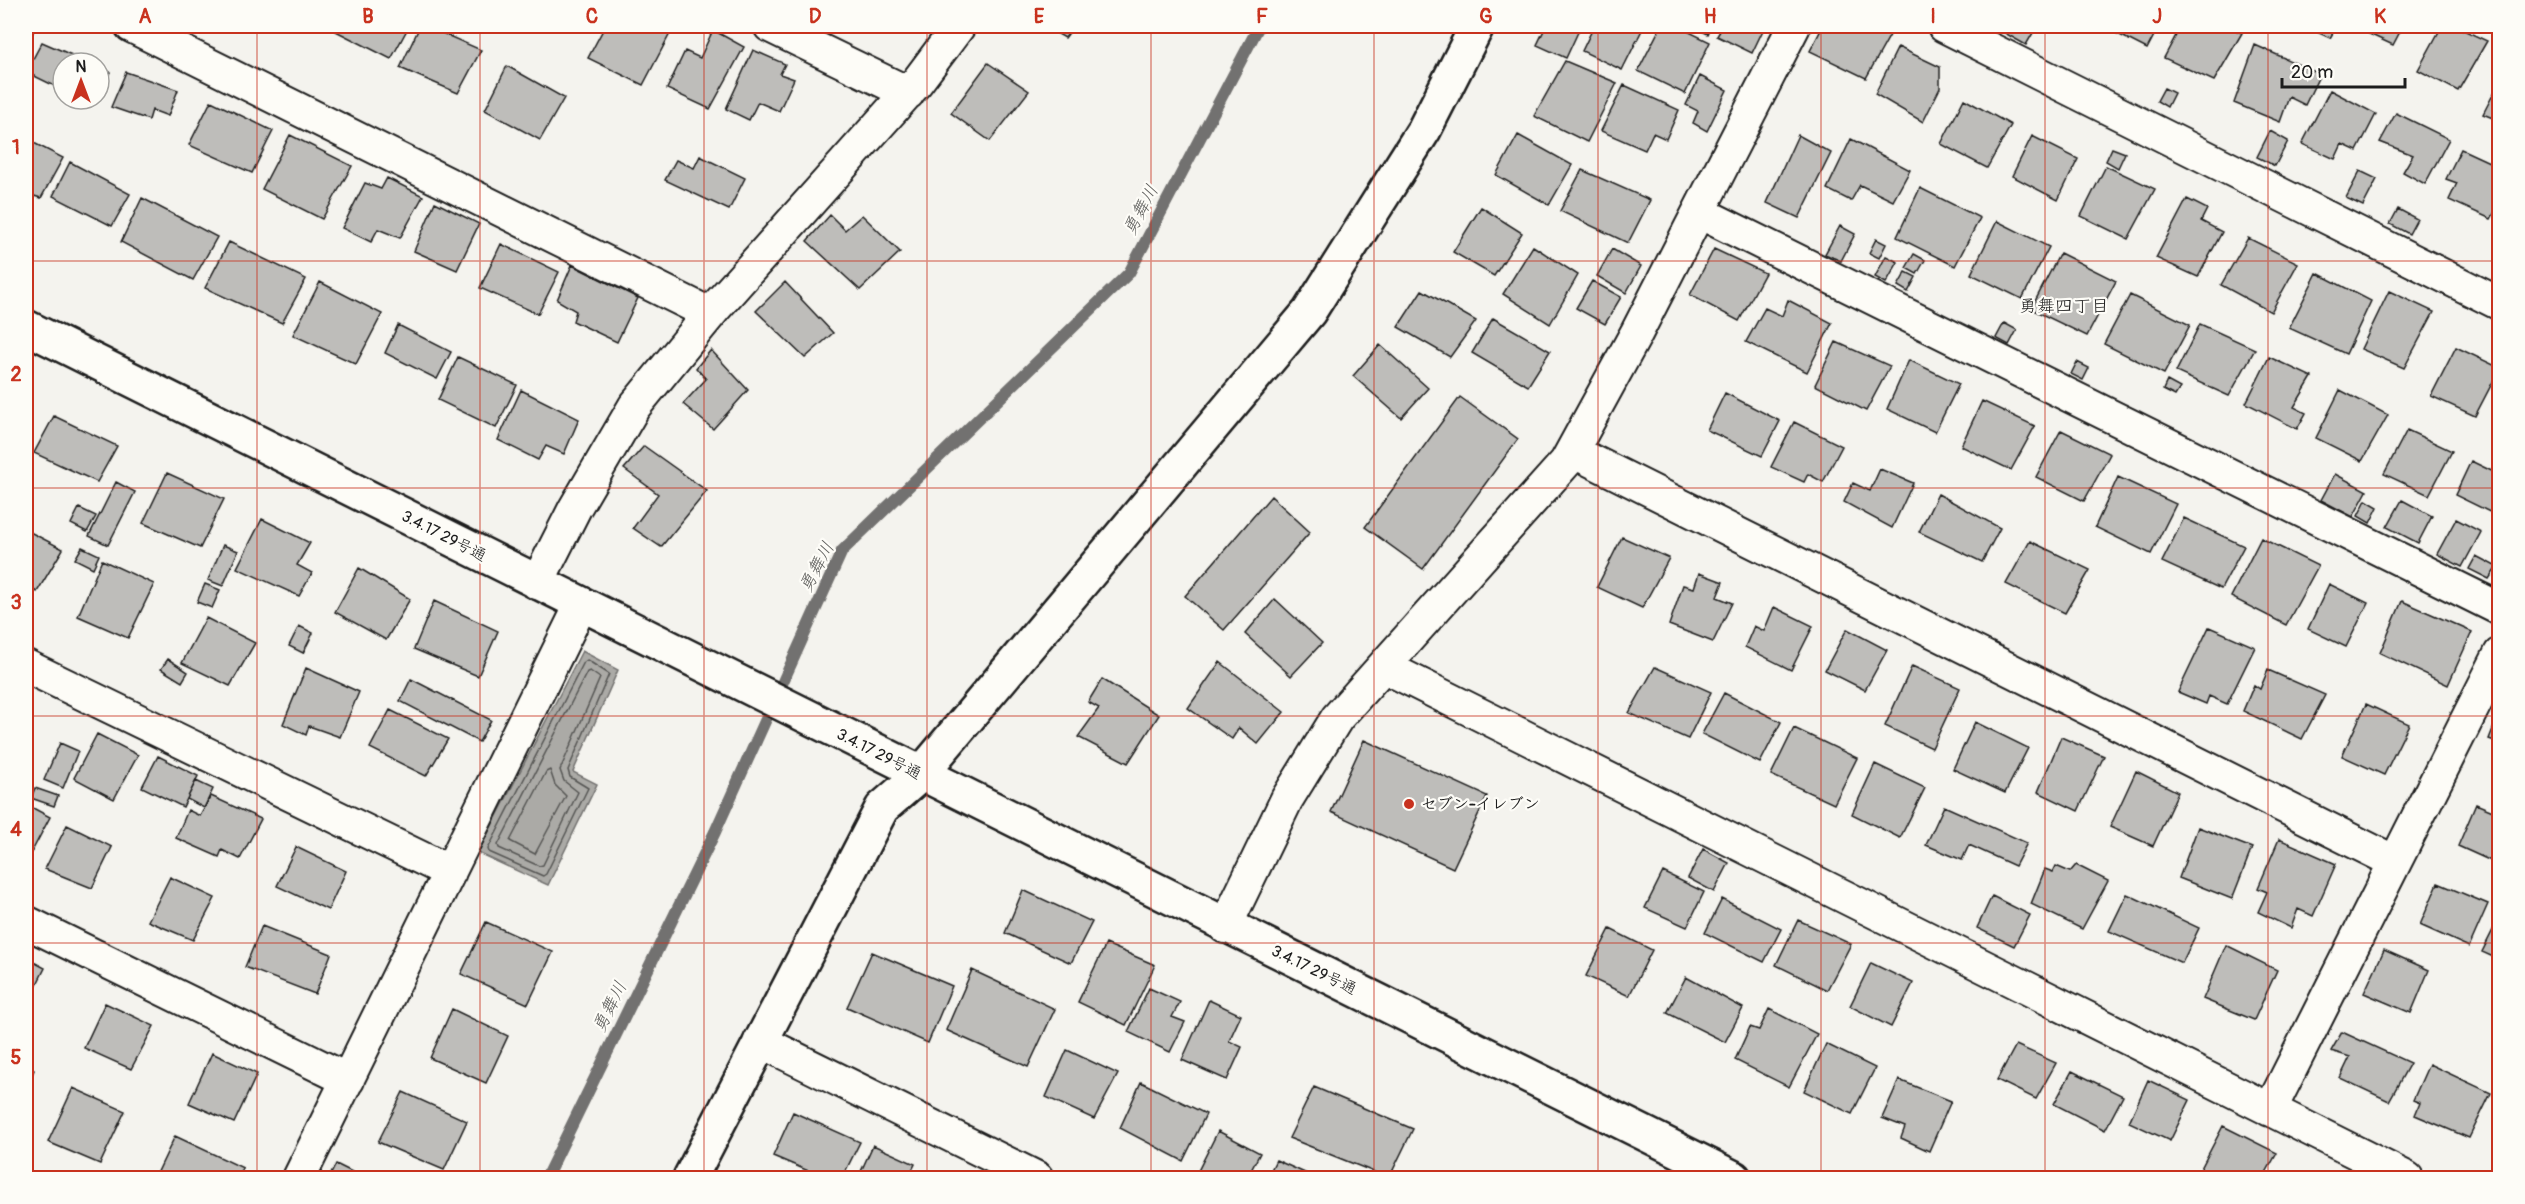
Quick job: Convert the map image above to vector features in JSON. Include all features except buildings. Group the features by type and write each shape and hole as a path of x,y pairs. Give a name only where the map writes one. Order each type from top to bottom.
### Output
{"street":[{"path":"131,26 710,314"},
{"path":"770,26 908,93"},
{"path":"537,583 575,508 634,407 710,314 908,93 959,26"},
{"path":"690,1179 882,808 920,775 1309,312 1424,130 1477,26"},
{"path":"1225,927 1287,800 1337,718 1566,462 1699,212 1794,26"},
{"path":"1944,26 2499,304"},
{"path":"1699,212 2499,609"},
{"name":"3.4.17 29号通","path":"26,327 920,775 1734,1179"},
{"path":"1572,451 2395,862"},
{"path":"299,1179 581,605"},
{"path":"2270,1110 2499,654"},
{"path":"26,666 450,872"},
{"path":"1385,667 2407,1179"},
{"path":"26,922 348,1080"},
{"path":"760,1041 1037,1179"}],"water":[{"path":"582,651 618,670 573,772 597,784 548,885 478,853"}],"waterway":[{"name":"勇舞川","path":"546,1178 715,832 842,551 1129,273 1259,26"}],"place":[{"name":"セブン-イレブン","path":"1409,804"}],"district":[{"name":"勇舞四丁目","path":"2064,306"}]}
